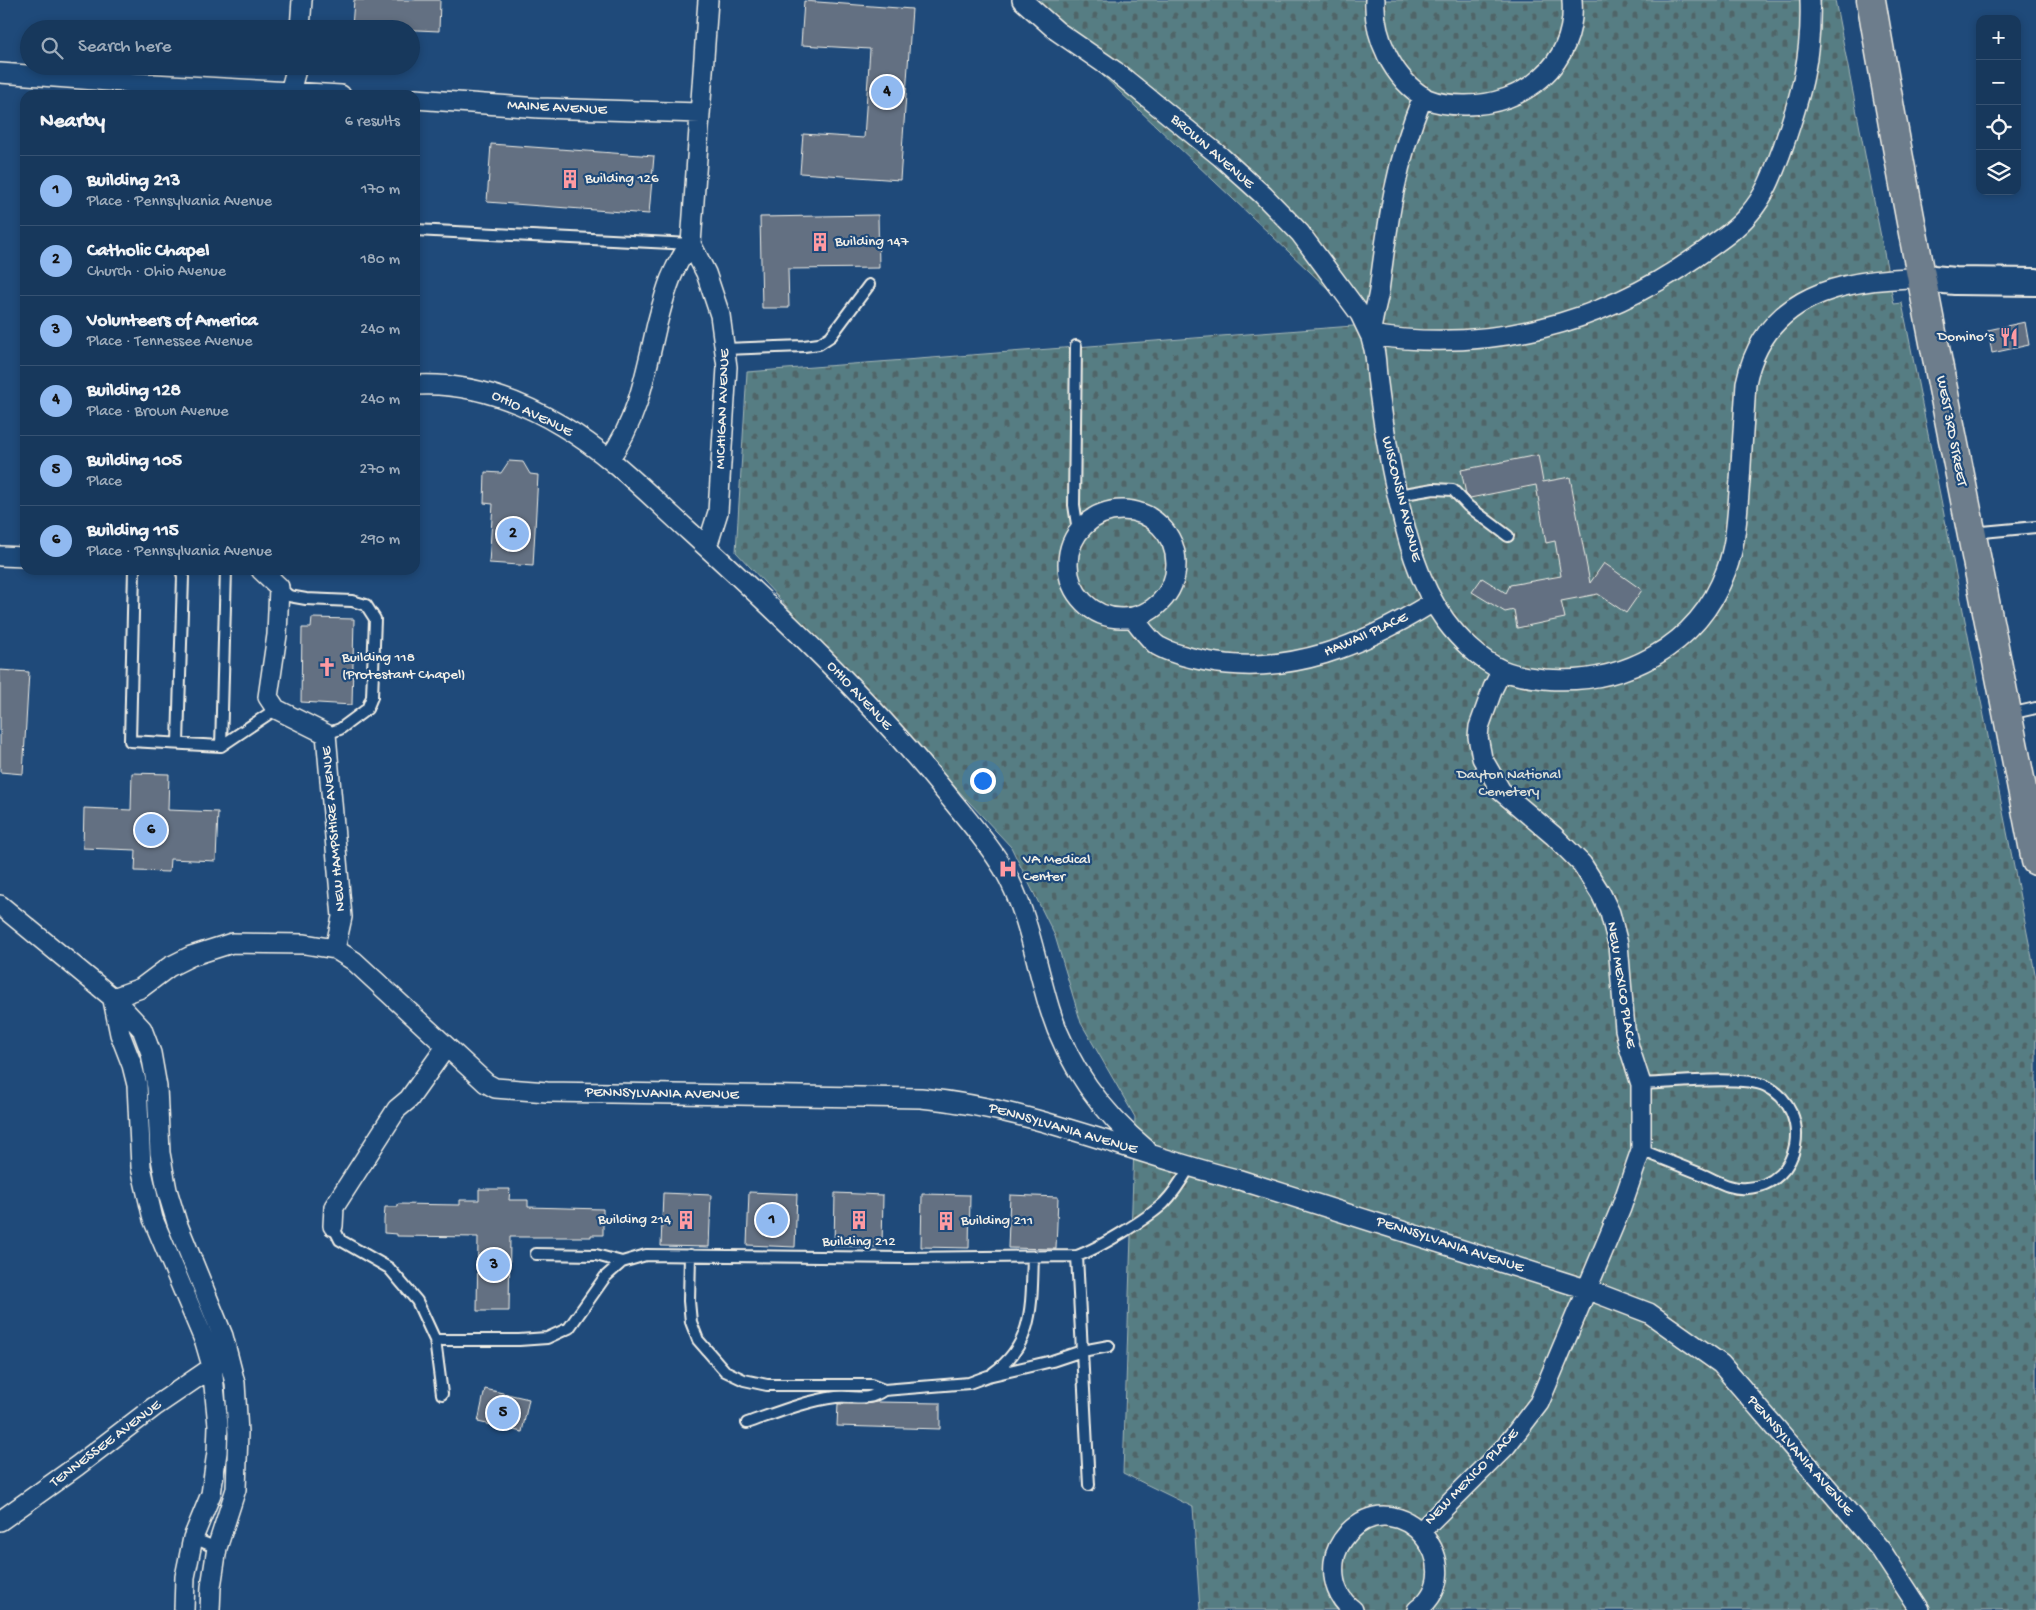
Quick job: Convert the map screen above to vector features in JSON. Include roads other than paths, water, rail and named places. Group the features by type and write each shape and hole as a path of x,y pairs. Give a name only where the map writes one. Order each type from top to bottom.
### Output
{"main road":[{"name":"WEST 3RD STREET","path":"1871,0 1889,108 2036,861"}],"street":[{"path":"301,20 302,0"},
{"path":"609,459 632,421 670,278 683,254 691,244 708,0"},
{"name":"BROWN AVENUE","path":"1022,0 1057,31 1115,70 1221,157 1263,195 1300,233 1360,314 1370,335"},
{"path":"1375,0 1374,16 1384,49 1398,74 1408,86 1423,96 1439,103 1474,105 1502,101 1527,90 1548,72 1558,57 1569,33 1572,0"},
{"path":"1370,335 1404,340 1475,338 1505,336 1553,326 1626,297 1666,278 1726,236 1739,225 1758,202 1773,173 1788,131 1806,74 1810,38 1810,0"},
{"path":"0,73 20,75"},
{"path":"26,75 240,90"},
{"path":"290,90 294,75"},
{"name":"WISCONSIN AVENUE","path":"1423,96 1410,126 1396,175 1381,264 1375,315 1370,335 1374,351 1382,418 1406,530 1419,574 1433,602 1457,634 1489,662 1502,670 1522,676 1556,680 1611,675 1644,662 1658,654 1690,627 1706,607 1725,574 1735,543 1746,383 1749,369 1760,344 1778,320 1800,302 1813,295 1827,290 1891,278 1922,278"},
{"name":"MAINE AVENUE","path":"420,100 539,108 700,113"},
{"name":"MICHIGAN AVENUE","path":"691,244 706,273 720,315 727,366 720,498 715,526 707,547"},
{"path":"1922,278 1955,281 2036,282"},
{"name":"OHIO AVENUE","path":"420,384 459,386 483,390 517,403 561,425 609,459 707,547 818,652 920,761 991,850 1022,908 1050,1009 1067,1050 1086,1084 1114,1122 1154,1157"},
{"path":"1121,509 1135,511 1158,523 1167,533 1176,558 1176,572 1166,596 1157,606 1133,618 1116,618 1100,614 1086,606 1075,594 1069,578 1067,562 1070,546 1078,531 1096,516 1108,511 1121,509"},
{"path":"0,556 20,557"},
{"path":"266,575 279,587 277,635 268,697 276,709"},
{"name":"HAWAII PLACE","path":"1133,618 1158,646 1176,653 1214,662 1256,665 1282,664 1322,656 1383,631 1433,602"},
{"name":"NEW MEXICO PLACE","path":"1421,1531 1506,1446 1539,1402 1621,1208 1641,1150 1641,1084 1625,1030 1615,928 1601,894 1582,864 1570,851 1501,791 1482,758 1478,737 1480,722 1492,688 1502,670"},
{"name":"NEW HAMPSHIRE AVENUE","path":"276,709 326,734 342,917 335,949"},
{"path":"0,906 113,998 120,1034 132,1065 137,1085 141,1168 153,1220 205,1342 234,1382 238,1433 236,1489 217,1548 210,1586 210,1610"},
{"name":"PENNSYLVANIA AVENUE","path":"113,998 141,988 169,967 191,956 232,943 305,944 335,949 354,960 446,1047 486,1083 495,1088 547,1092 950,1100 1008,1111 1189,1168 1249,1183 1586,1288 1649,1313 1721,1364 1881,1550 1920,1610"},
{"path":"332,1226 334,1207 398,1109 409,1099 446,1047"},
{"path":"184,1610 185,1577 193,1538 211,1494 217,1452 220,1362"},
{"name":"TENNESSEE AVENUE","path":"0,1521 77,1466 154,1407 220,1362"},
{"name":"NEW MEXICO PLACE","path":"1353,1610 1347,1606 1337,1591 1333,1574 1334,1556 1342,1540 1354,1527 1370,1519 1388,1517 1406,1521 1421,1531 1431,1544 1434,1552 1437,1576 1432,1592 1423,1606 1417,1610"}],"lane":[{"path":"420,230 691,244"},
{"path":"725,349 819,344 831,336 869,285"},
{"path":"1076,346 1074,506 1078,531"},
{"path":"1398,495 1434,490 1453,490 1468,506 1508,536"},
{"path":"1971,533 2036,527"},
{"path":"134,575 130,741 221,746 276,709"},
{"path":"178,744 183,575"},
{"path":"221,746 226,575"},
{"path":"279,587 289,596 306,599 352,601 366,605 375,619 372,697 367,709 340,729 326,734"},
{"path":"2008,715 2036,708"},
{"path":"1641,1084 1747,1081 1765,1086 1787,1105 1796,1124 1797,1138 1792,1158 1787,1166 1773,1179 1756,1187 1747,1188 1737,1188 1721,1184 1641,1150"},
{"path":"435,1340 547,1338 569,1328 605,1277 622,1262 646,1255 1077,1256 1128,1228 1164,1203 1182,1181 1189,1168"},
{"path":"332,1226 340,1240 388,1268 417,1301 435,1340 442,1394"},
{"path":"536,1254 596,1255 622,1262"},
{"path":"690,1255 689,1301 691,1322 698,1340 725,1371 744,1380 767,1384 871,1385 884,1390 969,1383 988,1376 1052,1361 1082,1351 1109,1346"},
{"path":"1077,1256 1089,1485"},
{"path":"988,1376 1008,1362 1023,1337 1031,1315 1033,1257"},
{"path":"747,1424 799,1405 837,1397 873,1398 884,1390"},
{"path":"193,1538 217,1548"}],"place":[{"name":"Building 128","path":"887,92"},
{"name":"Building 126","path":"570,179"},
{"name":"Building 147","path":"820,242"},
{"name":"Domino’s","path":"2009,337"},
{"name":"Catholic Chapel","path":"513,534"},
{"name":"Building 118 (Protestant Chapel)","path":"327,667"},
{"name":"Building 115","path":"151,830"},
{"name":"VA Medical Center","path":"1008,869"},
{"name":"Building 214","path":"686,1220"},
{"name":"Building 213","path":"772,1220"},
{"name":"Building 212","path":"859,1220"},
{"name":"Building 211","path":"946,1221"},
{"name":"Volunteers of America","path":"494,1265"},
{"name":"Building 105","path":"503,1413"}],"park label":[{"name":"Dayton National Cemetery","path":"1509,784"}]}
